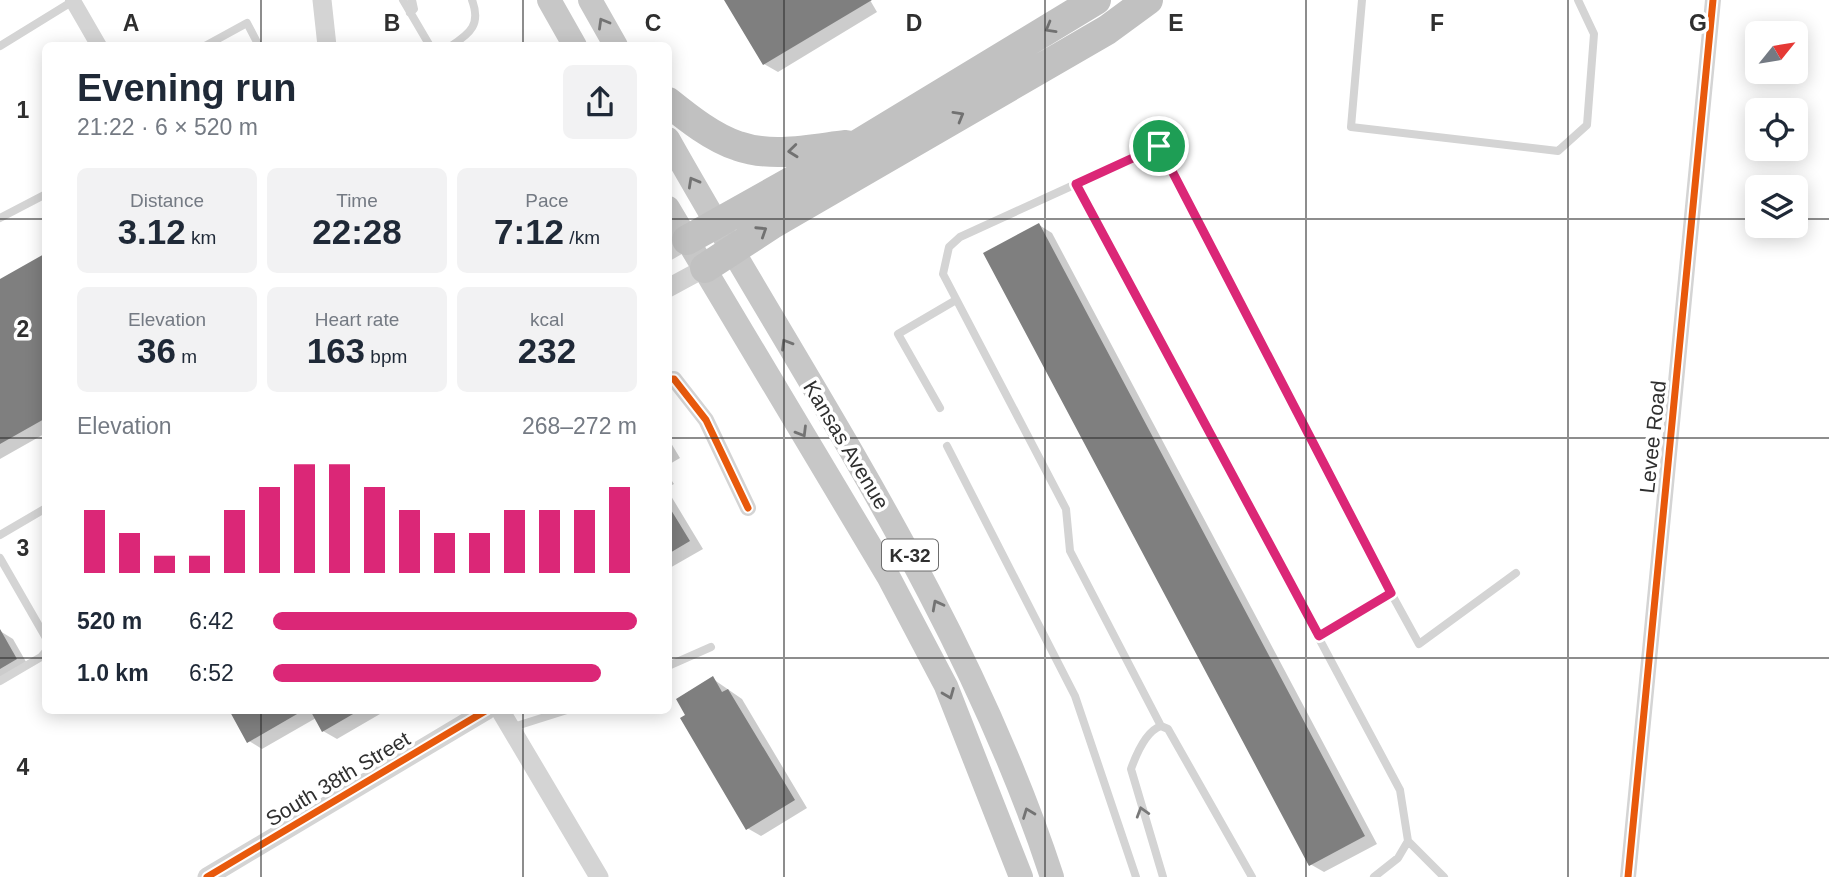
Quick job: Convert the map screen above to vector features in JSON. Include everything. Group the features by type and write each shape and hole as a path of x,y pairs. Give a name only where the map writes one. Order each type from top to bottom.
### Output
{"highway":[{"path":"678,246 860,143 1096,0"},
{"path":"705,268 1107,30 1148,0"},
{"path":"672,105 690,119 737,146 782,152 860,143"}],"main road":[{"path":"549,0 573,42"},
{"path":"590,0 614,42"},
{"name":"Kansas Avenue","path":"672,146 731,251 898,531 953,635 999,740 1052,877"},
{"name":"Kansas Avenue","path":"672,223 678,246 705,268 888,576 940,674 1021,877"}],"street":[{"path":"322,0 327,42"},
{"name":"Levee Road","path":"1629,877 1713,0"},
{"path":"73,1 97,42"},
{"path":"672,286 705,268"},
{"path":"672,379 706,420 748,508"},
{"name":"South 38th Street","path":"207,877 481,714"},
{"path":"502,714 598,877"}],"lane":[{"path":"402,0 428,42"},
{"path":"410,13 414,9 412,0"},
{"path":"457,42 470,34 477,21 472,0"},
{"path":"1362,0 1351,127 1558,151 1587,125 1594,34 1578,0"},
{"path":"0,46 73,1"},
{"path":"212,42 247,23 257,42"},
{"path":"1252,877 1168,729 1161,726 1070,551 1066,509 943,274 949,247 960,237 1159,146 1419,644 1516,573"},
{"path":"1076,184 1401,790 1408,841 1444,877"},
{"path":"0,218 42,196"},
{"path":"940,408 898,334 956,300"},
{"path":"947,446 1075,696 1136,877"},
{"path":"0,536 42,510"},
{"path":"0,558 42,631"},
{"path":"1319,636 1391,593"},
{"path":"672,664 711,647"},
{"path":"0,681 42,656"},
{"path":"510,728 554,714"},
{"path":"1161,726 1151,734 1131,769 1163,877"},
{"path":"1374,877 1398,858 1408,841"}],"building":[{"path":"724,0 872,0 763,65"},
{"path":"1039,223 1365,836 1309,866 983,253"},
{"path":"42,255 42,420 0,444 0,279"},
{"path":"672,512 690,541 672,552"},
{"path":"0,629 17,659 0,669"},
{"path":"713,676 722,692 728,689 795,800 746,830 680,718 685,715 676,699"},
{"path":"231,714 297,714 247,743"},
{"path":"312,714 353,714 322,732"}],"cycle path":[{"path":"1628,877 1713,0"},
{"path":"672,379 706,420 748,508"},
{"path":"207,877 480,714"}],"route":[{"path":"1159,146 1391,593 1319,636 1076,184 1159,146"}]}
